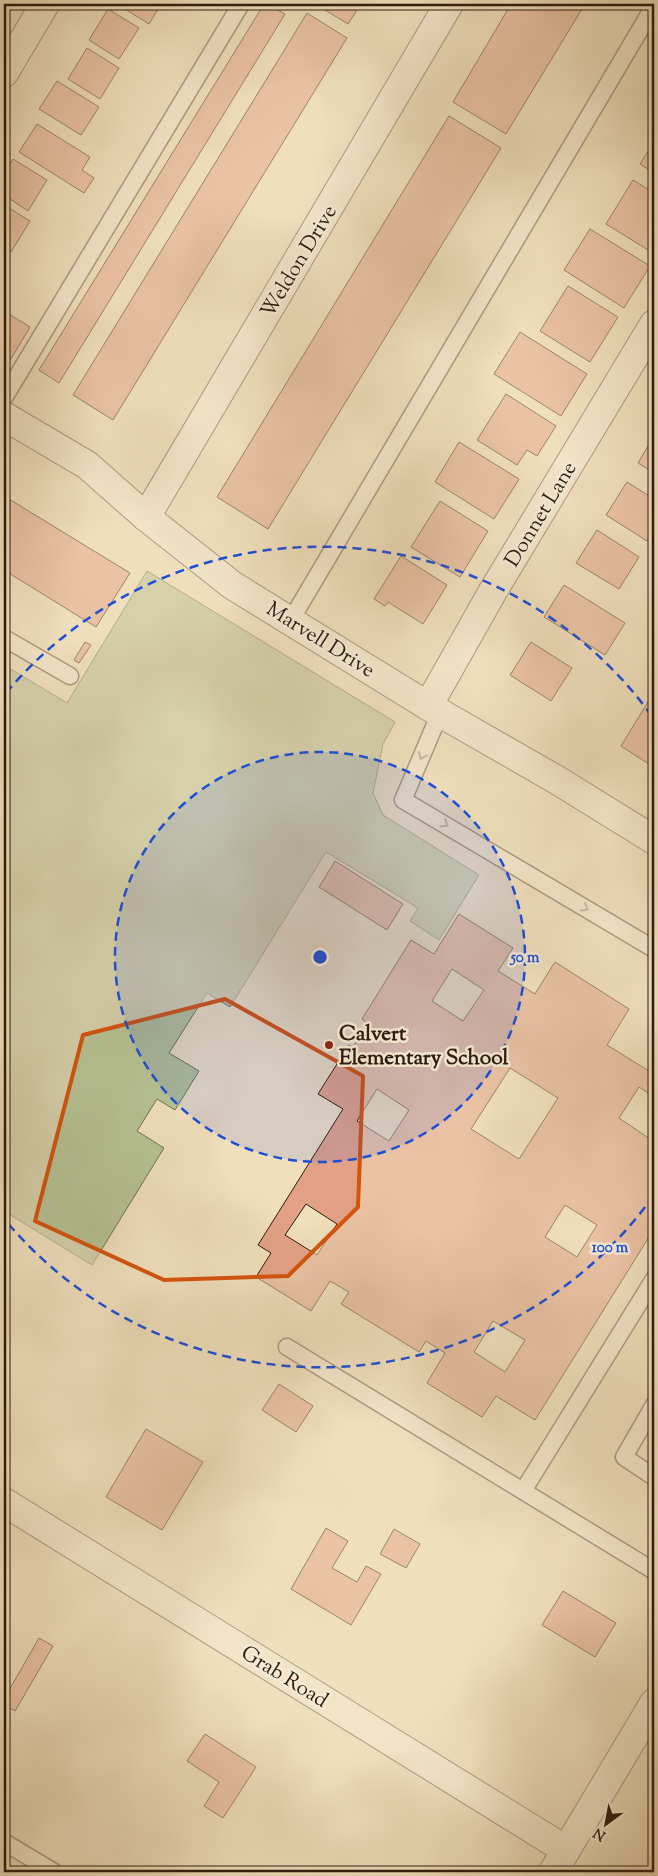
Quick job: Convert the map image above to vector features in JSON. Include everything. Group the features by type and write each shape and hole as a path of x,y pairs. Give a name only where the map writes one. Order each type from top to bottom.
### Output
{"street":[{"path":"4,73 45,4"},
{"name":"Weldon Drive","path":"146,517 449,4"},
{"name":"Donnet Lane","path":"434,709 493,591 654,324"},
{"name":"Marvell Drive","path":"4,416 87,465 146,517 232,585 434,709 557,780 654,840"},
{"name":"Grab Road","path":"4,1502 559,1861"},
{"path":"559,1861 654,1703"}],"lane":[{"path":"4,398 241,4"},
{"path":"291,620 654,6"},
{"path":"4,638 70,676"},
{"path":"434,709 403,800 654,949"},
{"path":"523,1491 654,1279"},
{"path":"287,1347 654,1571"},
{"path":"654,1405 624,1457 654,1477"},
{"path":"4,1842 54,1872"}],"highlighted area":[{"path":"225,999 363,1076 358,1207 288,1276 164,1280 35,1221 83,1035"}],"green space":[{"path":"147,571 395,722 383,744 373,793 383,815 479,875 439,940 410,921 418,908 326,852 230,1007 207,993 169,1053 199,1071 175,1110 157,1099 137,1131 164,1148 92,1265 4,1211 4,665 67,703"}],"building":[{"path":"117,4 161,4 149,24"},
{"path":"264,4 285,14 59,383 39,370"},
{"path":"315,4 361,4 348,24"},
{"path":"511,4 585,4 506,134 453,102"},
{"path":"108,9 139,28 119,59 89,40"},
{"path":"307,13 347,38 113,420 73,395"},
{"path":"87,48 119,68 100,99 68,79"},
{"path":"57,81 99,107 81,135 39,109"},
{"path":"449,116 501,148 268,529 217,497"},
{"path":"37,124 90,157 82,170 94,178 84,193 19,152"},
{"path":"654,142 654,173 640,164"},
{"path":"13,159 47,180 28,211 4,195 4,174"},
{"path":"633,180 654,193 653,253 606,224"},
{"path":"4,205 30,221 11,252 4,247"},
{"path":"590,229 650,266 624,308 564,270"},
{"path":"568,286 618,317 590,362 540,331"},
{"path":"4,311 30,327 11,359 4,354"},
{"path":"520,332 587,374 561,416 494,374"},
{"path":"506,394 556,426 537,456 527,450 517,465 477,440"},
{"path":"654,436 654,473 638,463"},
{"path":"459,442 519,479 494,519 435,482"},
{"path":"627,482 654,499 654,530 647,541 606,515"},
{"path":"4,496 130,573 96,627 4,570"},
{"path":"440,501 488,531 460,577 411,547"},
{"path":"597,530 639,557 619,589 576,563"},
{"path":"401,556 447,585 423,624 388,602 385,606 374,599"},
{"path":"564,585 625,623 605,655 544,617"},
{"path":"85,642 91,645 79,663 74,660"},
{"path":"531,642 572,668 551,701 510,675"},
{"path":"654,692 654,762 652,766 621,746"},
{"path":"335,861 403,904 387,930 319,887"},
{"path":"459,914 513,948 498,971 535,994 555,962 629,1009 607,1045 649,1071 654,1062 654,1097 639,1087 619,1118 650,1139 654,1133 654,1229 535,1420 496,1396 482,1417 427,1383 445,1353 426,1341 419,1352 341,1304 349,1292 330,1281 311,1311 256,1277 271,1253 258,1245 343,1109 318,1094 349,1045 353,1047 368,1024 362,1019 411,940 434,954","holes":["452,969 484,990 463,1021 432,1001","510,1068 558,1098 519,1159 471,1129","377,1089 409,1110 389,1141 357,1121","306,1204 337,1224 317,1255 285,1235","565,1205 597,1225 577,1257 545,1237","493,1321 525,1340 505,1372 474,1352"]},
{"path":"279,1384 313,1406 296,1432 262,1410"},
{"path":"146,1429 203,1462 162,1530 106,1497"},
{"path":"326,1528 348,1541 332,1568 357,1582 366,1566 381,1574 351,1625 291,1589"},
{"path":"394,1529 420,1544 406,1568 380,1554"},
{"path":"563,1591 616,1623 595,1657 542,1625"},
{"path":"39,1638 53,1646 15,1711 4,1705 4,1699"},
{"path":"205,1734 256,1767 223,1818 204,1806 219,1782 187,1761"}],"place":[{"name":"Calvert Elementary School","path":"329,1045"}]}
